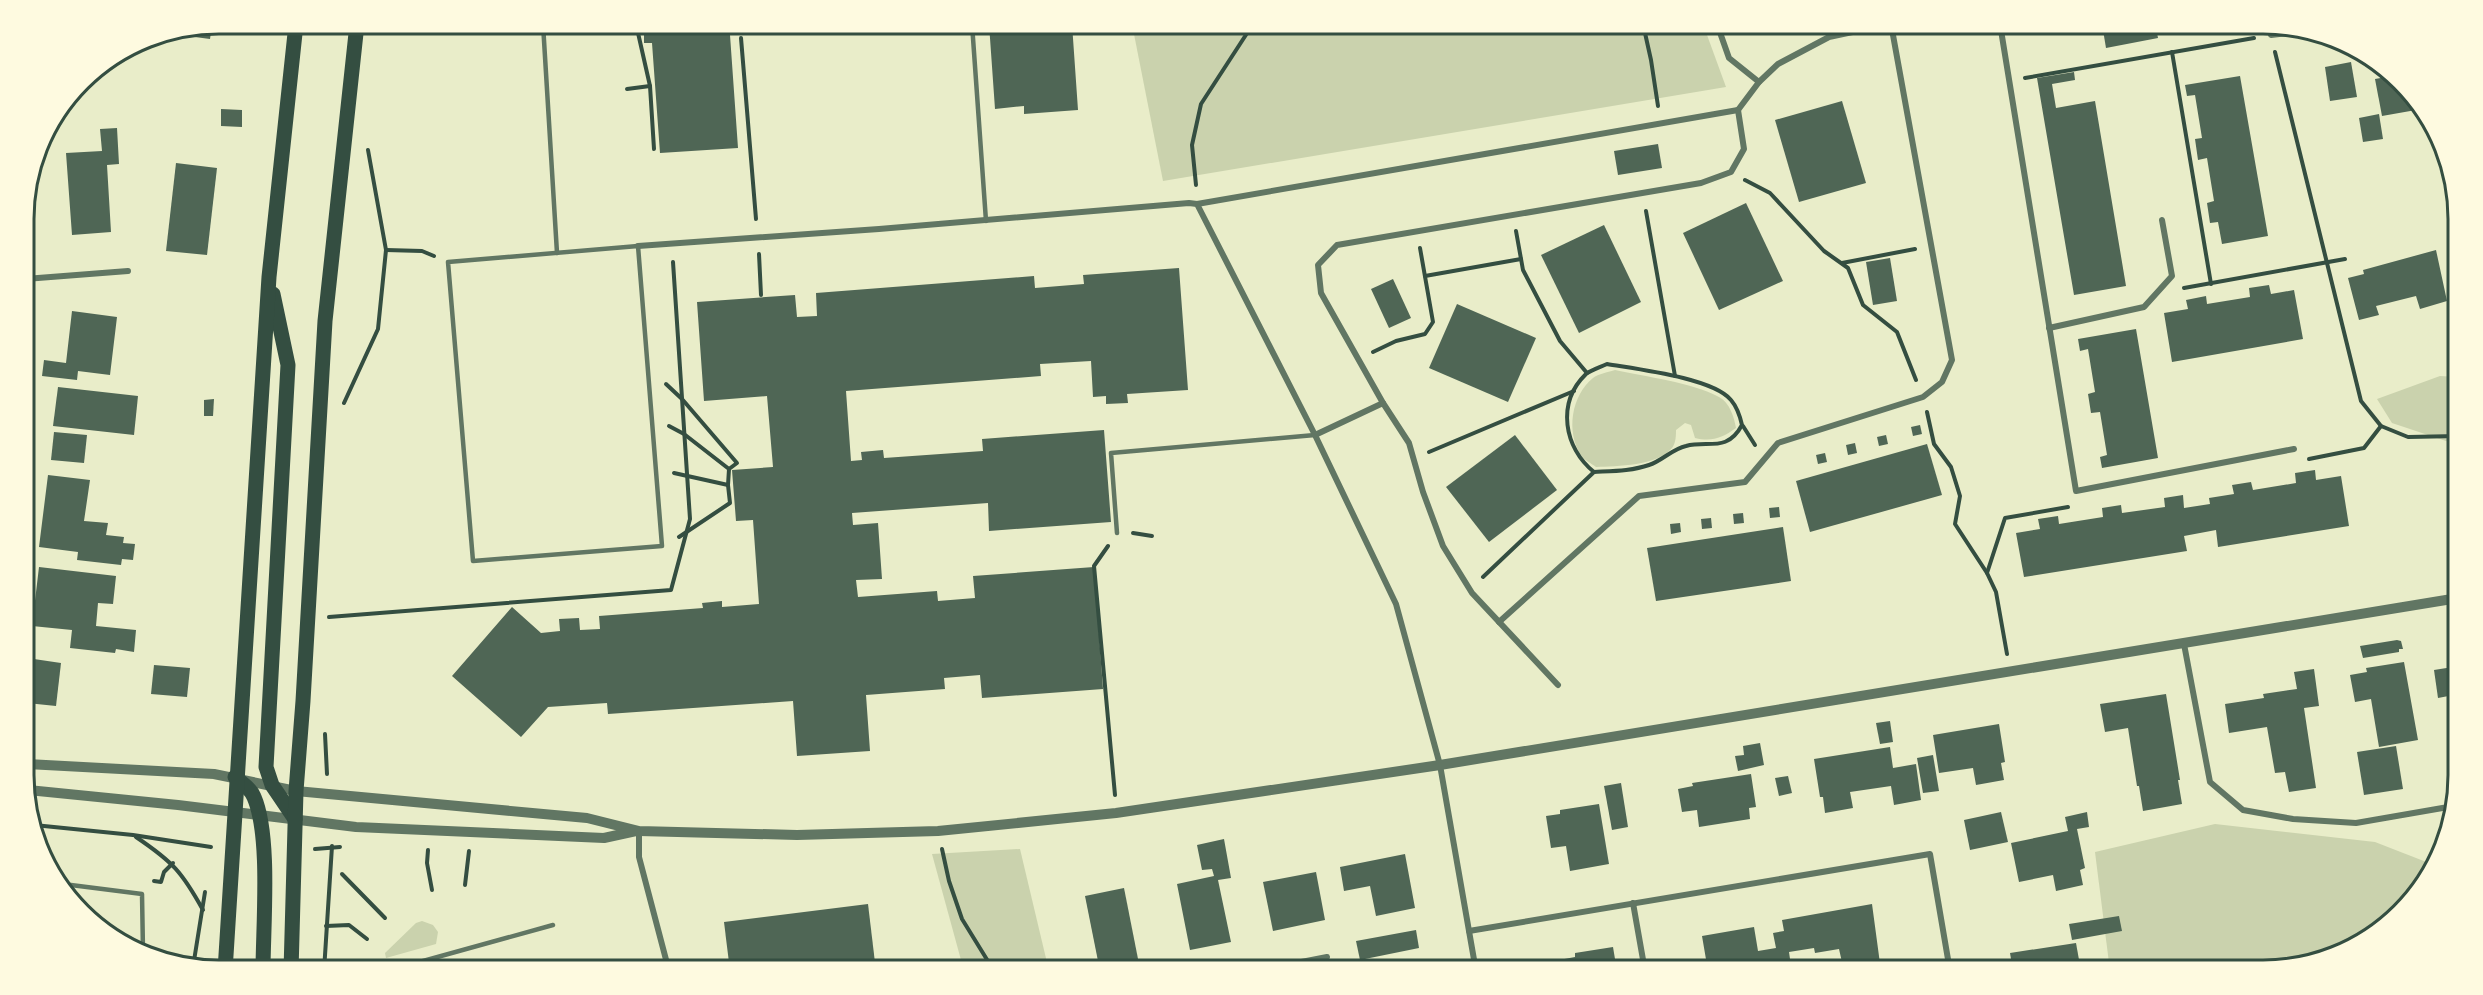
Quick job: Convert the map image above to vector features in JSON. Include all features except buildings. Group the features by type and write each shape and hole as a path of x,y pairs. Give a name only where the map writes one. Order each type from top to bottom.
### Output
{"main road":[{"path":"226,960 269,277 295,35"},
{"path":"291,960 296,791 325,321 356,35"},
{"path":"269,277 288,365 266,767 272,785 295,819"},
{"path":"236,777 253,794 260,814 264,871 263,960"}],"street":[{"path":"1721,35 1729,58 1758,82"},
{"path":"1558,685 1470,590 1443,546 1408,443 1321,293 1318,265 1337,245 1701,183 1731,172 1744,149 1738,110 1758,82 1778,64 1829,37 1838,35"},
{"path":"1499,622 1639,496 1745,482 1778,443 1923,397 1942,382 1952,360 1892,35"},
{"path":"2002,35 2076,491 2294,449"},
{"path":"638,246 758,239 1197,204 1738,110"},
{"path":"1197,204 1315,435 1396,604 1440,765 1474,960"},
{"path":"2049,328 2144,307 2172,276 2162,220"},
{"path":"35,278 128,271"},
{"path":"1315,435 1383,403"},
{"path":"35,764 214,774 326,795 587,818 639,831 797,835 938,831 1116,813 1440,765 2448,600"},
{"path":"2184,644 2210,782 2243,810 2293,819 2356,823 2445,807"},
{"path":"35,791 260,814 356,827 604,838 639,831"},
{"path":"639,831 639,857 666,960"},
{"path":"1469,931 1930,854 1948,960"},
{"path":"1633,903 1642,960"},
{"path":"1312,960 1328,957"}],"lane":[{"path":"544,35 557,253"},
{"path":"973,35 986,221"},
{"path":"638,246 662,546 473,561 448,262 557,253 638,246"},
{"path":"1117,533 1111,453 1315,435"},
{"path":"71,885 142,894 143,943"},
{"path":"427,960 553,925"}],"path":[{"path":"641,35 650,86 654,149"},
{"path":"1197,204 1192,145 1201,104 1246,35"},
{"path":"1645,35 1660,124"},
{"path":"2009,81 2269,35"},
{"path":"2271,35 2361,401 2381,426 2408,437 2448,436"},
{"path":"741,38 761,296"},
{"path":"2172,52 2211,284"},
{"path":"627,89 650,86"},
{"path":"342,408 378,329 386,250 366,138"},
{"path":"1731,172 1770,193 1824,251 1848,268 1863,305 1897,332 1923,397 1934,444 1951,467 1960,496 1955,524 1987,573 1996,592 2010,673"},
{"path":"1643,193 1675,376"},
{"path":"1513,215 1523,270 1560,341 1587,373"},
{"path":"1359,360 1396,341 1425,334 1433,322 1418,231"},
{"path":"328,617 670,590 690,519 671,245"},
{"path":"1842,263 1932,246"},
{"path":"386,250 422,251 448,262"},
{"path":"1425,276 1521,259"},
{"path":"2157,293 2345,259"},
{"path":"1470,590 1594,472 1650,465 1678,448 1688,445 1708,446 1725,442 1738,434 1743,425 1730,398 1705,385 1675,376 1607,364 1587,373 1575,391 1569,406 1566,429 1581,462 1594,472"},
{"path":"648,368 682,399 737,463 729,469 730,503 662,546"},
{"path":"1413,458 1575,391"},
{"path":"652,417 684,434 729,469"},
{"path":"2294,449 2309,460 2364,448 2381,426"},
{"path":"656,467 687,477 728,485"},
{"path":"1987,573 2005,518 2069,507 2076,491"},
{"path":"1116,813 1094,566 1117,533"},
{"path":"327,629 329,605"},
{"path":"325,723 326,795"},
{"path":"324,823 333,848 324,960"},
{"path":"42,826 133,835 174,842"},
{"path":"938,831 949,881 962,919 987,960"},
{"path":"133,835 173,863 203,910"},
{"path":"428,842 427,862 432,890"},
{"path":"465,885 466,862 470,845"},
{"path":"142,894 151,881 161,882 164,872 173,863"},
{"path":"342,874 385,918"},
{"path":"326,926 349,925 367,939"}],"green space":[{"path":"1134,35 1707,35 1726,87 1163,181"},
{"path":"1615,370 1682,384 1719,397 1729,407 1736,428 1717,438 1707,440 1695,438 1691,425 1685,423 1676,430 1672,448 1657,458 1636,464 1596,467 1582,457 1576,446 1573,436 1573,415 1580,394 1586,386 1595,377"},
{"path":"2440,376 2448,376 2448,442 2392,423 2377,399"},
{"path":"2215,824 2375,842 2427,862 2410,888 2376,922 2356,936 2311,954 2275,960 2109,960 2095,852"},
{"path":"1020,849 1046,960 961,960 932,854"},
{"path":"422,921 433,925 438,932 436,944 386,958 385,953 416,923"}]}
